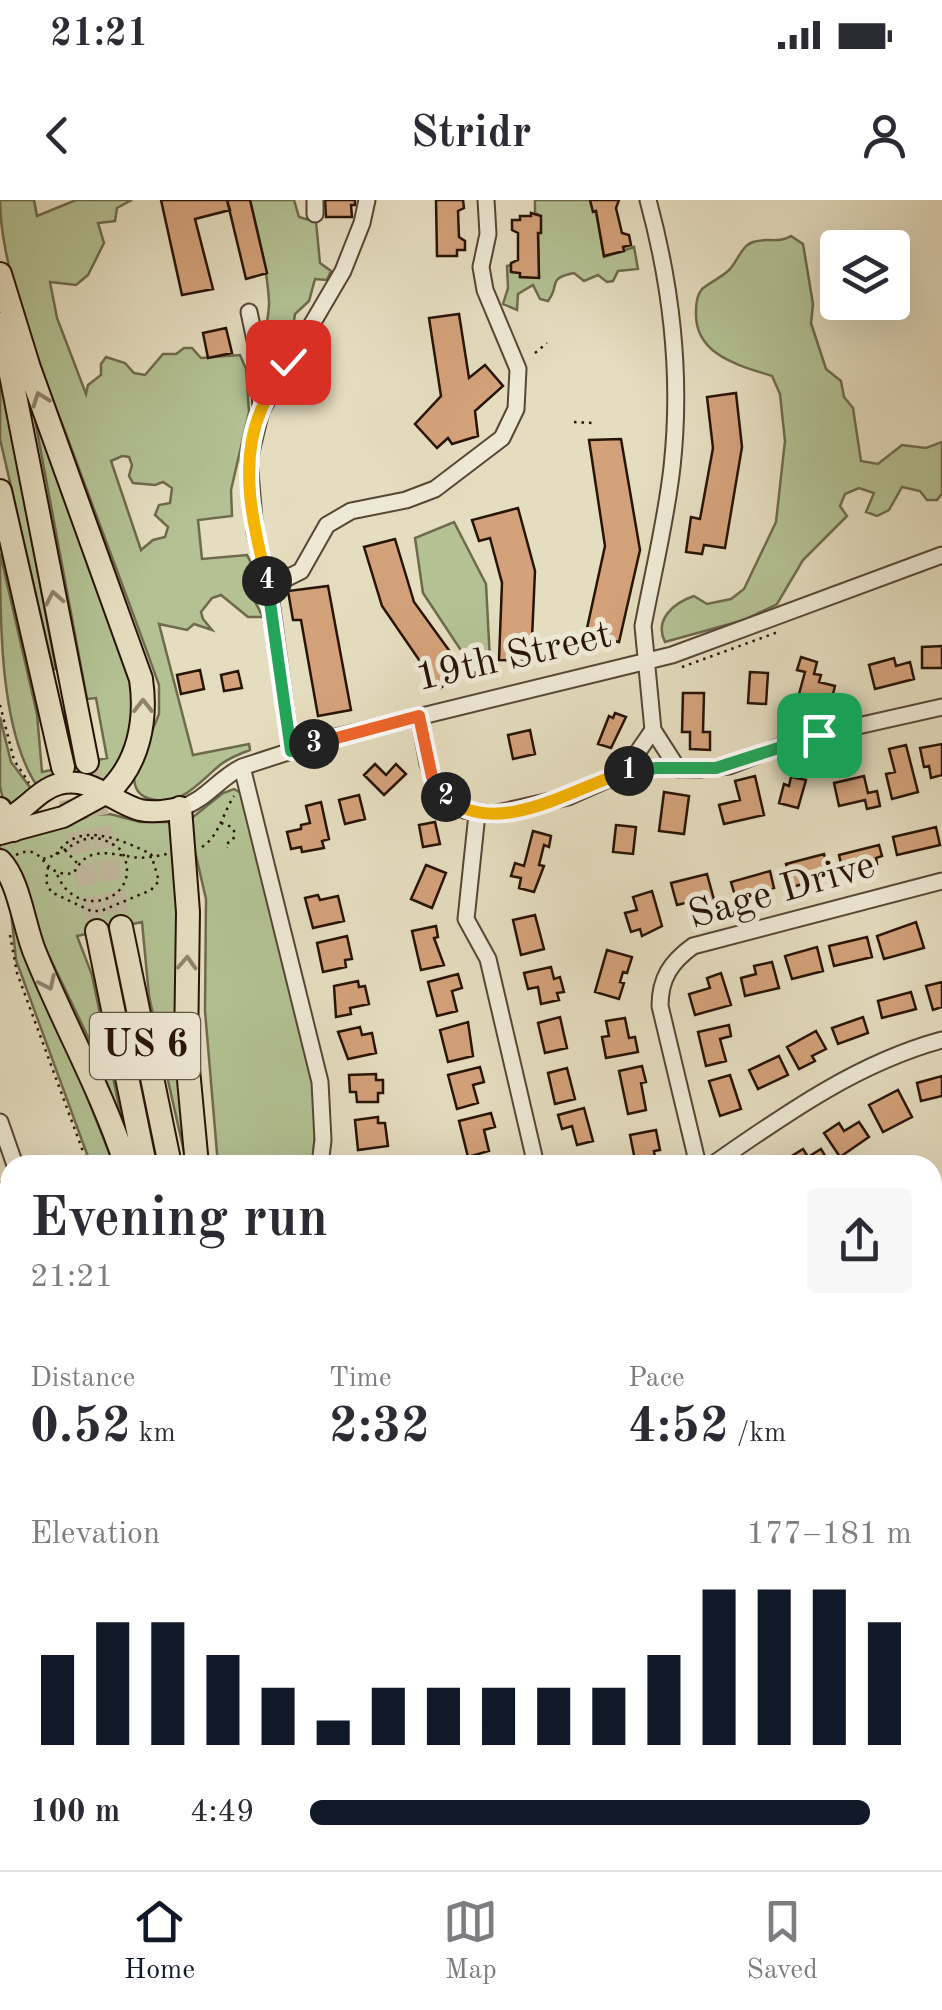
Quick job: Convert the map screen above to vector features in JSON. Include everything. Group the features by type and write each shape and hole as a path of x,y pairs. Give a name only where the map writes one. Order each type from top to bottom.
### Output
{"highway":[{"path":"0,274 23,351 140,673 144,704 140,734 126,770 108,793"},
{"path":"0,321 87,762"},
{"path":"0,491 62,768"},
{"path":"180,808 188,912 186,1048 195,1155"},
{"path":"5,861 35,954 92,1076 122,1155"},
{"name":"US 6","path":"122,926 168,1155"},
{"name":"US 6","path":"97,931 143,1155"}],"main road":[{"path":"3,823 58,784 84,783 148,812 180,808"},
{"path":"3,823 59,819 108,793"}],"street":[{"path":"291,751 269,587 255,532 248,460 261,410 343,271 367,200"},
{"path":"269,587 301,571 328,524 350,511 434,490 502,438 516,409 518,369 484,290 481,268 488,234 486,200"},
{"path":"648,200 674,328 676,411 670,484 644,626 645,662 652,730 678,768"},
{"path":"249,312 261,410"},
{"name":"19th Street","path":"180,808 200,799 224,776 242,767 419,716 645,662 942,555"},
{"path":"419,716 428,764 438,788 456,805 478,814 495,814 584,791 624,772 729,766 800,739 942,707"},
{"path":"624,772 652,730"},
{"path":"242,767 320,1082 322,1155"},
{"path":"478,814 466,919 488,959 534,1155"},
{"name":"Sage Drive","path":"696,1155 660,1006 662,983 677,958 693,946 942,881"},
{"path":"727,1155 864,1069 942,1040"},
{"path":"0,1122 12,1155"}],"path":[{"path":"535,352 547,343"},
{"path":"574,422 592,423"},
{"path":"194,850 210,841 238,791"},
{"path":"219,822 234,830 235,837 226,844 228,848"},
{"path":"56,855 67,843 94,834 153,856"},
{"path":"5,861 25,851 37,853 65,889 92,902 105,900 125,882 128,868 124,855 108,840 91,838 74,842 43,859"},
{"path":"57,874 74,873 78,864 101,852 137,858 176,852"},
{"path":"48,866 47,885 51,892 96,912 154,888 159,877 153,856"},
{"path":"8,925 17,973 84,1155"}],"green space":[{"path":"0,200 34,200 37,216 76,200 132,200 117,208 115,221 98,223 104,243 88,275 76,285 50,282 57,318 86,394 88,385 101,375 106,357 145,375 163,354 192,348 201,358 240,355 246,369 249,412 231,490 232,516 198,520 202,559 247,555 258,577 251,594 263,617 248,617 221,595 212,598 201,612 212,630 194,624 187,630 159,624 193,755 249,744 250,750 227,760 172,800 147,798 135,784 134,775 159,714 159,685 34,350 14,287","holes":["129,457 133,483 163,482 172,488 170,503 159,505 155,515 168,527 165,537 153,540 141,550 111,461"]},
{"path":"250,200 294,200 299,217 316,222 320,263 331,271 327,280 315,279 309,301 295,314 291,340 273,372 264,379 261,359 269,301"},
{"path":"535,200 590,200 596,211 604,257 634,247 638,269 618,271 613,281 607,282 598,275 584,281 574,273 565,275 557,280 548,301 540,299 533,285 518,294 517,310 503,304 508,288 507,266 511,265 511,272 520,273 520,277 539,277 541,216 535,213"},
{"path":"791,236 803,244 813,304 811,323 826,369 841,381 844,397 853,408 861,461 878,464 902,445 926,448 942,442 942,493 937,500 927,500 920,491 902,487 889,510 877,516 866,512 874,493 859,488 845,494 840,506 847,516 803,560 777,604 744,620 665,642 664,620 679,603 694,596 707,604 731,599 744,589 776,522 785,441 780,394 772,376 732,362 710,348 697,326 698,297 702,289 728,271 749,244"},
{"path":"0,371 56,669 0,439"},
{"path":"40,417 133,671 136,731 108,783 40,790 27,767 10,710 2,645 0,553 37,714 42,772 107,758 96,698 87,699 35,420"},
{"path":"454,522 486,584 490,661 470,664 423,593 415,538"},
{"path":"0,717 11,762 35,794 6,812 0,786"},
{"path":"234,789 241,793 315,1090 313,1155 217,1155 205,1011 206,899 188,821"},
{"path":"92,815 174,822 187,1155 149,996 142,922 77,936 92,975 122,1121 89,1039 0,854 0,841"},
{"path":"10,902 110,1155 87,1155 16,960"}],"building":[{"path":"161,200 227,200 230,210 195,219 213,289 182,295"},
{"path":"227,200 250,200 267,273 246,279"},
{"path":"325,200 355,200 355,205 351,205 352,217 326,217"},
{"path":"436,200 463,200 464,208 458,211 459,237 465,241 465,250 457,250 457,256 437,256"},
{"path":"590,200 619,200 616,208 622,233 629,235 631,245 623,247 624,251 604,256 596,211 593,212"},
{"path":"531,213 541,216 539,278 520,277 520,273 511,272 511,263 518,260 518,233 512,230 512,220"},
{"path":"459,314 469,378 485,365 503,386 475,411 478,436 452,444 448,438 437,448 415,424 441,396 429,318"},
{"path":"226,328 232,353 208,358 203,333"},
{"path":"736,393 742,447 725,548 704,545 702,554 686,552 691,517 700,519 713,448 707,397"},
{"path":"621,439 640,550 619,642 604,639 603,646 584,642 605,546 589,440"},
{"path":"518,508 535,571 531,661 499,660 502,583 490,538 479,541 472,520"},
{"path":"395,539 414,602 464,671 439,689 382,606 364,547"},
{"path":"328,586 351,710 318,716 301,620 293,620 288,591"},
{"path":"942,646 942,668 922,668 922,647"},
{"path":"801,657 817,662 814,674 821,675 819,682 835,686 831,702 799,694 805,672 797,670"},
{"path":"894,658 896,666 910,662 914,679 875,689 869,665"},
{"path":"200,670 204,689 181,694 177,675"},
{"path":"238,671 242,688 224,691 221,675"},
{"path":"750,672 768,673 766,704 748,703"},
{"path":"683,693 704,693 703,732 710,732 710,750 690,749 690,732 682,732"},
{"path":"615,713 626,717 611,748 598,744 609,716 613,718"},
{"path":"530,730 535,754 513,759 508,735"},
{"path":"942,744 942,775 931,778 920,748"},
{"path":"906,745 918,792 892,799 886,774 895,772 889,749"},
{"path":"375,764 386,775 396,764 406,774 384,795 364,775"},
{"path":"755,776 764,815 724,824 719,805 740,800 735,781"},
{"path":"864,776 868,793 877,791 880,806 867,809 865,800 839,806 834,783"},
{"path":"791,777 806,780 798,808 779,803 784,784 789,786"},
{"path":"664,792 689,796 684,834 659,831"},
{"path":"359,795 365,819 345,824 339,800"},
{"path":"321,802 329,839 322,841 324,848 302,852 301,847 291,849 287,832 310,823 306,806"},
{"path":"435,822 440,844 423,847 419,825"},
{"path":"616,825 636,827 633,854 613,852"},
{"path":"936,827 940,845 897,855 893,837"},
{"path":"533,831 551,836 549,847 544,845 539,865 544,866 534,892 519,888 521,878 511,876 515,863 524,866"},
{"path":"879,845 882,856 876,858 877,864 843,873 839,855"},
{"path":"824,854 830,877 792,887 786,864"},
{"path":"426,865 446,873 432,908 411,899"},
{"path":"770,871 774,888 736,899 731,882"},
{"path":"707,874 716,907 700,911 697,900 677,905 671,883"},
{"path":"652,891 662,926 642,936 640,929 631,932 625,913 637,910 633,897"},
{"path":"318,895 320,900 338,896 344,921 313,928 305,898"},
{"path":"535,915 544,949 521,955 513,920"},
{"path":"916,922 924,948 884,959 877,936"},
{"path":"436,926 438,937 434,938 444,965 421,970 412,931"},
{"path":"347,936 352,959 345,960 346,967 323,972 317,943"},
{"path":"867,937 872,957 834,966 829,946"},
{"path":"817,947 823,971 792,979 785,956"},
{"path":"607,950 632,957 627,973 623,972 619,999 595,992"},
{"path":"772,962 779,988 745,996 741,978 756,974 754,966"},
{"path":"551,967 554,979 560,977 564,992 557,993 559,1000 541,1004 538,987 528,989 524,973"},
{"path":"721,973 731,1005 695,1015 689,994 710,988 707,978"},
{"path":"458,974 462,988 452,991 457,1011 437,1016 428,982"},
{"path":"358,981 359,987 365,986 369,1004 350,1008 351,1014 336,1017 334,986"},
{"path":"942,982 942,1007 933,1010 926,986"},
{"path":"911,992 916,1009 882,1018 878,1001"},
{"path":"560,1017 567,1048 545,1053 538,1023"},
{"path":"863,1017 868,1033 838,1044 832,1028"},
{"path":"625,1018 629,1038 635,1037 638,1052 606,1058 602,1037 609,1036 606,1021"},
{"path":"468,1022 473,1056 448,1062 440,1030"},
{"path":"729,1025 731,1036 720,1039 726,1061 706,1066 698,1032"},
{"path":"360,1027 362,1035 372,1033 376,1053 348,1059 338,1032"},
{"path":"816,1031 826,1049 812,1056 815,1061 799,1069 787,1047"},
{"path":"779,1056 788,1075 758,1089 749,1070"},
{"path":"642,1066 646,1110 628,1114 619,1071"},
{"path":"480,1067 484,1082 473,1085 478,1103 457,1109 448,1075"},
{"path":"567,1068 575,1099 555,1104 548,1073"},
{"path":"376,1074 376,1080 383,1080 378,1102 357,1102 356,1092 350,1092 349,1075"},
{"path":"730,1075 741,1109 720,1116 709,1081"},
{"path":"942,1076 942,1096 921,1101 917,1083"},
{"path":"898,1090 912,1117 883,1132 869,1105"},
{"path":"584,1108 593,1141 577,1145 572,1126 562,1129 558,1115"},
{"path":"491,1113 495,1127 484,1130 489,1151 468,1155 459,1121"},
{"path":"378,1117 378,1123 385,1123 388,1146 358,1150 355,1120"},
{"path":"859,1122 869,1137 839,1155 824,1133 839,1123 844,1131"},
{"path":"656,1130 660,1150 654,1151 655,1155 634,1155 630,1135"}],"tunnel":[{"path":"87,762 121,927"},
{"path":"63,767 97,931"}],"route":[{"path":"288,362 261,410 248,460 254,524 269,587 291,751 419,716 428,764 438,788 464,810 493,814 568,797 624,772 643,768 716,768 819,735"}]}
